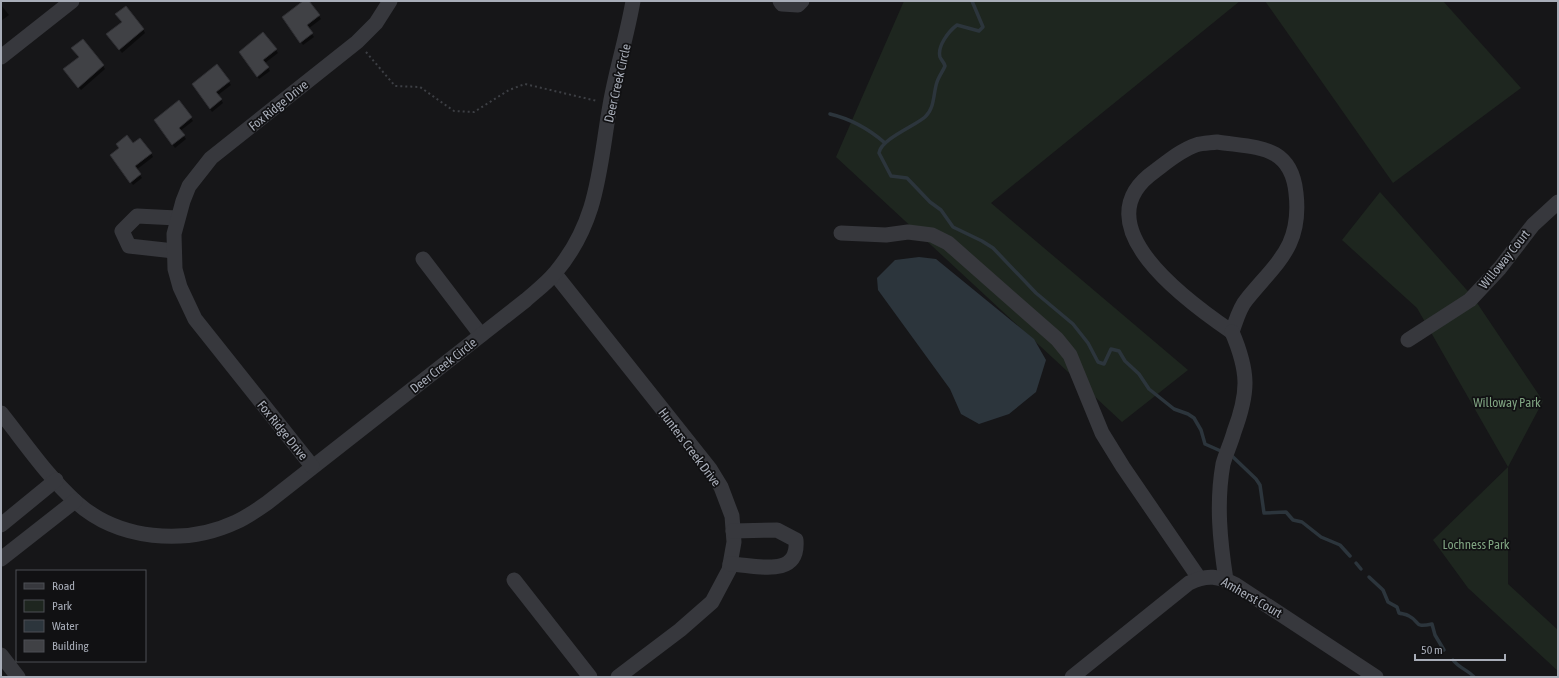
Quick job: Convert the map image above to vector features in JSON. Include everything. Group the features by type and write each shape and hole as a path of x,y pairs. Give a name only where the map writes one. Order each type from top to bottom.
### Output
{"street":[{"path":"1,57 72,1"},
{"name":"Fox Ridge Drive","path":"312,466 195,319 180,287 174,251 177,218 189,186 211,158 357,42 376,23 390,1"},
{"name":"Deer Creek Circle","path":"1,413 75,501 97,517 128,530 160,536 192,535 223,528 248,516 267,503 312,466 526,300 555,274 574,247 588,220 598,182 610,104 628,34 633,1"},
{"path":"780,1 782,4 798,5 802,1"},
{"path":"1226,580 1219,532 1219,492 1224,463 1241,412 1246,390 1239,349 1232,332 1200,310 1171,286 1148,261 1133,238 1128,215 1136,186 1145,178 1196,146 1217,142 1273,152 1282,158 1291,168 1296,183 1296,222 1292,242 1281,260 1247,300 1238,314 1232,332"},
{"name":"Willoway Court","path":"1408,340 1470,300 1500,268 1532,225 1558,202"},
{"path":"174,251 129,246 122,231 137,216 177,218"},
{"path":"841,233 886,235 908,232 932,235 948,244 1057,339 1070,355 1102,433 1122,467 1199,578 1189,582 1072,677"},
{"path":"424,258 481,335"},
{"name":"Hunters Creek Drive","path":"555,274 710,469 721,487 732,516 734,542 729,570 712,602 680,630 618,677"},
{"path":"1,524 56,480"},
{"path":"1,559 75,501"},
{"path":"730,564 779,567 791,562 797,551 796,540 777,530 733,530"},
{"name":"Amherst Court","path":"1199,578 1212,577 1226,580 1308,631 1376,677"},
{"path":"514,580 590,677"},
{"path":"1,655 18,677"}],"path":[{"path":"357,42 395,86 420,87 454,110 474,112 509,90 525,84 610,104"}],"green space":[{"path":"904,1 1240,1 991,203 1188,370 1122,422 836,157"},
{"path":"1265,1 1443,1 1521,88 1393,183"},
{"name":"Willoway Park","path":"1380,192 1473,297 1543,401 1508,467 1417,308 1342,240"},
{"name":"Lochness Park","path":"1508,467 1508,584 1558,630 1558,671 1468,588 1433,540"}],"water":[{"path":"919,257 936,259 1034,339 1046,360 1036,392 1009,414 979,424 961,414 950,389 878,290 877,278 895,260"}],"building":[{"path":"303,1 309,1 320,15 307,25 313,33 300,43 282,17"},
{"path":"126,6 144,29 119,50 106,34 122,22 115,14"},
{"path":"263,32 277,49 263,60 269,67 257,77 239,52"},
{"path":"83,39 104,65 78,88 63,69 79,57 71,48"},
{"path":"217,64 230,81 216,92 222,99 210,109 192,84"},
{"path":"179,100 192,117 179,128 185,135 172,145 154,120"},
{"path":"127,135 133,143 140,138 152,153 135,166 141,174 130,183 110,155 119,148 116,144"}],"waterway":[{"path":"972,1 983,27 979,31 957,25 944,39 940,48 940,57 945,66 937,82 931,109 920,121 899,133 886,143 881,148 879,153 891,176 907,178 930,202 941,210 953,227 993,248 1036,293 1073,324 1088,343 1098,362 1104,364 1111,349 1119,351 1125,361 1139,374 1149,389 1174,409 1194,418 1201,430 1205,444 1223,452"},
{"path":"830,114 859,125 873,133 885,143"},
{"path":"1232,456 1256,479 1260,485 1264,513 1286,512 1293,520 1302,522 1321,537 1340,545 1350,556"},
{"path":"1356,563 1361,569"},
{"path":"1369,577 1383,590 1388,602 1397,607 1399,613 1413,618 1420,625 1432,624 1435,635 1444,650"},
{"path":"1453,660 1474,677"}]}
